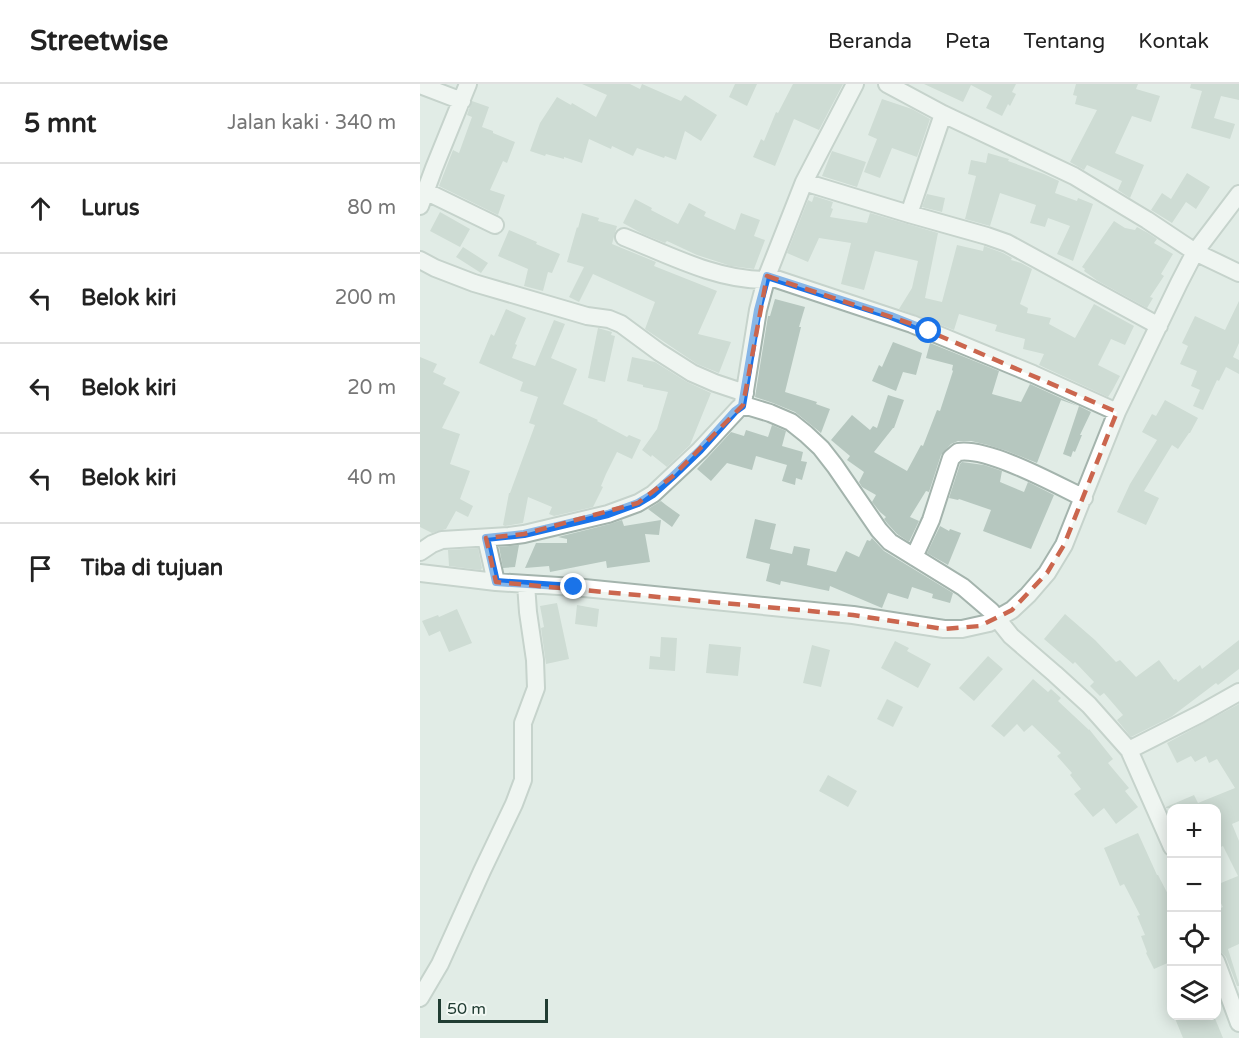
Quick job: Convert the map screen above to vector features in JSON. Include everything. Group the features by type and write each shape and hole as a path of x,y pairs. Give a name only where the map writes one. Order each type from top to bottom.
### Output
{"street":[{"path":"468,84 422,199 495,225"},
{"path":"420,552 442,540 524,534 608,514 638,503 653,494 700,450 744,400 758,310 766,278 804,182 855,84"},
{"path":"887,84 1074,176 1195,252 1239,273"},
{"path":"420,85 462,101"},
{"path":"909,214 944,114"},
{"path":"804,182 1007,243 1159,326"},
{"path":"1003,627 1012,610 1047,573 1064,545 1117,412 1195,252 1239,194"},
{"path":"624,237 712,272 751,280 766,278 912,324 1117,412"},
{"path":"420,260 474,283 621,324 692,373 715,383 752,407 791,422 821,448 890,542 963,587 982,603 1003,627 1089,705 1130,750 1167,835"},
{"path":"914,557 931,520 951,458 958,452 970,452 1003,461 1084,498"},
{"path":"486,538 496,582"},
{"path":"420,573 853,615 944,629 1003,627"},
{"path":"420,998 440,964 523,780 523,723 536,687 526,584"},
{"path":"1130,750 1239,692"},
{"path":"1218,966 1239,1023"}],"highlighted area":[{"path":"767,276 912,324 1117,412 1064,545 1047,573 1012,610 980,626 944,629 853,615 496,582 486,538 524,534 638,503 673,476 743,405"}],"building":[{"path":"582,84 630,84 640,89 642,84 681,101 685,95 717,115 701,141 685,131 676,160 637,148 633,156 589,139 582,163 530,151 540,123 557,97 596,117 607,95"},
{"path":"735,84 757,84 747,106 729,97"},
{"path":"793,84 843,84 819,130 794,119 775,166 753,157 761,139 764,141 776,112 778,113"},
{"path":"924,84 1016,84 1012,92 1016,94 1002,116 986,108 992,96 971,85 963,102"},
{"path":"1076,84 1138,84 1136,89 1160,96 1151,122 1132,116 1115,153 1144,165 1130,198 1118,190 1122,181 1087,165 1084,170 1070,162 1097,110 1075,104 1077,96 1073,95"},
{"path":"1191,84 1239,84 1239,100 1221,96 1214,118 1235,124 1230,139 1191,128 1202,91 1190,88"},
{"path":"882,99 912,109 930,119 917,157 892,148 880,178 864,172 877,139 868,135"},
{"path":"472,101 489,107 482,127 515,142 507,163 503,161 490,190 505,195 498,215 439,186 453,150 459,153 472,117 467,115"},
{"path":"832,151 866,162 857,187 822,176"},
{"path":"988,153 1009,159 1008,161 1059,181 1055,193 1093,204 1073,261 1057,254 1070,226 1048,218 1045,227 1030,223 1036,205 1000,193 990,226 965,219 976,176 968,174 971,160 986,163"},
{"path":"1187,173 1210,187 1196,209 1186,202 1172,223 1151,210 1162,193 1171,199"},
{"path":"927,194 945,198 942,212 922,207"},
{"path":"814,196 833,202 830,217 867,223 870,213 938,233 925,298 942,302 957,245 983,251 984,246 1003,253 1012,258 1011,260 1032,269 1020,304 1028,308 1027,313 1051,318 1049,324 1075,338 1094,304 1134,326 1125,345 1111,339 1098,365 1120,376 1108,397 1039,365 1044,354 1023,349 1025,339 995,331 997,325 959,314 954,330 899,309 912,288 918,261 875,251 864,290 841,284 851,243 819,238 808,262 787,253 808,200 812,202"},
{"path":"635,199 678,224 689,203 706,212 704,216 735,230 741,213 760,220 754,236 765,240 754,269 731,266 697,255 667,241 665,243 643,234 623,223"},
{"path":"440,212 470,229 460,247 430,231"},
{"path":"582,213 599,218 598,221 617,226 612,244 656,262 654,266 717,291 698,334 731,342 719,373 697,364 645,329 655,302 593,274 579,302 569,297 584,267 567,262"},
{"path":"1114,221 1125,228 1135,230 1137,227 1148,233 1157,239 1154,243 1173,254 1161,274 1164,276 1150,297 1153,298 1147,308 1098,281 1082,267"},
{"path":"509,230 560,254 552,273 548,272 543,291 524,286 528,269 498,256"},
{"path":"463,247 488,263 481,273 456,257"},
{"path":"775,299 805,307 785,392 817,402 816,404 830,409 821,433 795,412 755,397 768,316 770,316"},
{"path":"1239,301 1239,343 1233,357 1239,360 1239,374 1226,367 1219,381 1217,380 1203,410 1193,406 1200,390 1191,386 1197,371 1180,364 1188,346 1182,343 1195,316 1225,330"},
{"path":"506,309 526,318 512,358 535,366 554,320 565,324 551,358 577,369 563,404 598,420 627,437 629,435 641,440 632,459 617,452 593,507 554,516 549,514 552,507 528,497 523,523 505,526 503,525 509,493 535,425 529,423 538,397 520,391 523,382 479,363 491,334 494,336"},
{"path":"598,328 612,332 611,335 615,336 605,382 588,378"},
{"path":"893,342 922,353 916,375 903,372 896,391 872,381 879,365 882,367"},
{"path":"930,343 999,371 992,394 1021,402 1030,384 1078,406 1061,400 1037,463 1007,451 971,441 958,441 951,444 941,455 929,492 926,491 910,517 919,521 909,542 897,534 872,502 876,495 862,487 859,482 864,472 847,460 850,456 831,440 852,415 870,430 873,426 877,428 888,395 904,400 894,428 874,452 907,471 921,445 923,446 937,410 940,411 953,371 953,365 926,358"},
{"path":"420,357 437,364 433,372 446,378 443,384 460,392 442,428 460,434 450,464 470,471 460,499 473,506 468,517 456,511 446,529 432,533 420,527"},
{"path":"632,357 655,362 687,382 711,393 690,445 667,467 642,450 657,429 668,392 627,381"},
{"path":"1165,400 1198,418 1178,449 1172,445 1144,491 1159,498 1146,525 1117,512 1130,484 1157,440 1142,432 1152,414 1156,416"},
{"path":"1079,406 1091,412 1071,457 1063,454"},
{"path":"772,425 786,431 782,446 803,452 801,461 807,462 802,480 796,478 795,485 782,481 787,465 756,456 752,470 727,463 711,481 697,469 731,432 744,436 746,430 768,437"},
{"path":"962,462 984,465 1002,471 1000,482 1024,492 1028,482 1054,495 1031,549 983,531 991,510 949,498"},
{"path":"661,501 680,515 672,527 648,509"},
{"path":"755,519 776,524 770,549 792,554 794,546 810,549 807,565 836,572 846,551 859,557 867,540 870,541 872,538 884,551 953,593 950,603 932,598 933,594 912,587 908,599 888,593 882,608 830,586 829,591 781,581 780,585 766,581 770,564 746,558"},
{"path":"622,520 624,526 661,520 659,535 645,534 650,562 607,568 606,561 550,572 549,566 525,568 536,543 567,543 567,539 558,537"},
{"path":"940,526 949,531 950,529 961,533 948,565 927,553"},
{"path":"519,545 515,567 503,568 499,547"},
{"path":"478,548 481,570 449,566 448,550"},
{"path":"557,603 569,659 546,664 541,628 544,627 540,606"},
{"path":"577,605 599,609 597,627 575,624"},
{"path":"457,609 472,643 449,652 440,631 429,636 422,621"},
{"path":"1065,614 1116,662 1120,660 1136,677 1159,660 1178,682 1200,665 1202,669 1239,640 1239,669 1218,685 1216,683 1171,717 1131,737 1117,720 1123,715 1104,693 1100,696 1090,686 1094,682 1075,662 1073,664 1044,639"},
{"path":"661,637 677,638 675,671 649,669 650,656 660,657"},
{"path":"895,641 909,648 907,651 931,664 918,688 881,668"},
{"path":"709,644 741,647 738,676 706,673"},
{"path":"812,645 830,650 821,687 803,683"},
{"path":"988,656 1003,669 974,701 959,688"},
{"path":"1033,679 1048,692 1051,689 1061,698 1058,701 1089,729 1113,759 1108,763 1129,788 1125,791 1138,807 1116,824 1104,808 1093,817 1074,794 1081,789 1070,775 1072,773 1057,756 1061,753 1032,725 1024,732 1017,724 1004,737 991,726"},
{"path":"887,699 903,707 893,727 877,719"},
{"path":"1239,704 1239,821 1232,824 1239,841 1239,944 1228,949 1239,986 1237,986 1226,957 1221,953 1221,908 1223,907 1221,883 1238,876 1223,846 1221,847 1221,804 1173,804 1194,795 1198,803 1235,788 1217,759 1209,763 1206,756 1195,762 1191,756 1177,763 1167,743"},
{"path":"828,775 857,791 848,807 819,791"},
{"path":"1138,833 1167,892 1167,963 1154,969 1141,936 1145,935 1137,916 1140,915 1124,884 1120,886 1104,848"},
{"path":"1176,1020 1216,1020 1223,1038 1183,1038"}],"route":[{"path":"574,587 496,582 486,538 524,534 608,514 638,503 653,494 673,476 742,406 758,310 767,276 891,316 929,331"}]}
